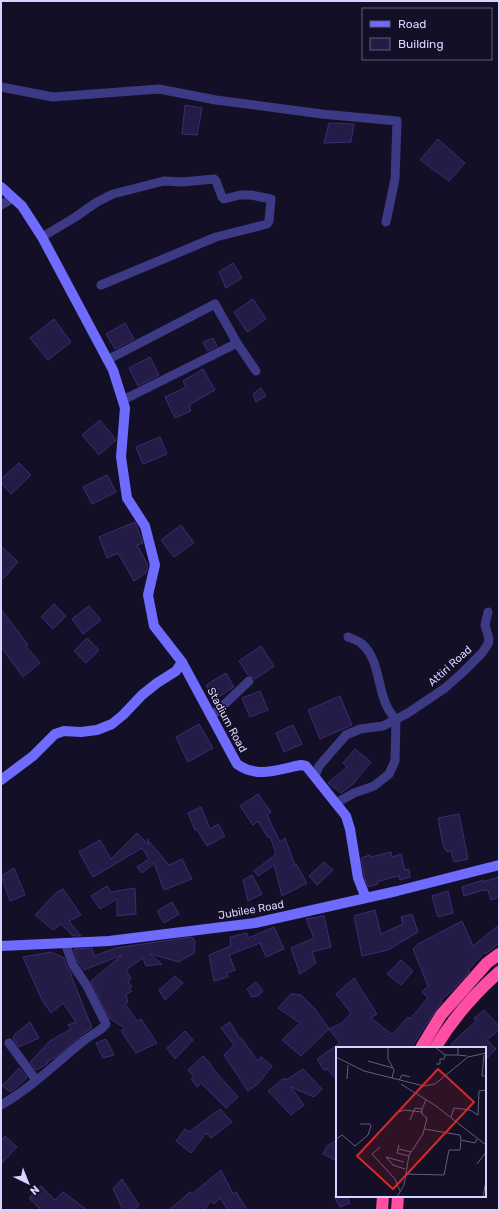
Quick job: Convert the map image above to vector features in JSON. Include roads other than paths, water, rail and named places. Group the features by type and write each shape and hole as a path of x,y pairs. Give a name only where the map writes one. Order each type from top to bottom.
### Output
{"highway":[{"path":"422,1047 441,1015 487,963 499,954"},
{"path":"436,1047 444,1034 482,988 499,972"},
{"path":"382,1210 383,1197"},
{"path":"397,1210 398,1197"}],"street":[{"path":"1,87 53,97 159,89 216,100 322,114 397,121 395,179 386,222"},
{"path":"42,237 105,198 164,181 183,182 214,179 224,199 240,195 251,195 271,199 269,221 267,224 216,237 101,285"},
{"name":"Stadium Road","path":"1,187 22,206 42,237 113,370 125,408 121,457 127,498 145,526 155,565 148,595 154,626 182,662 237,764 243,769 265,773 301,765 306,766 315,776 346,816 350,829 358,878 366,898"},
{"path":"1,205 13,198"},
{"path":"107,360 215,304 237,343 256,371"},
{"path":"123,400 237,343"},
{"name":"Attiri Road","path":"315,776 319,766 346,735 360,729 383,726 408,713 445,688 482,653 488,644 489,638 486,625 488,612"},
{"path":"336,803 354,793 374,786 389,774 395,761 396,719 385,704 377,670 368,652 361,643 348,637"},
{"path":"1,780 33,756 55,734 64,731 81,732 97,730 112,724 124,715 142,695 157,682 176,671 182,662"},
{"path":"211,717 249,681"},
{"name":"Jubilee Road","path":"1,946 109,941 255,923 366,898 499,865"},
{"path":"1,1105 36,1080 85,1039 102,1029 106,1024 87,986 73,965 65,943"},
{"path":"9,1043 36,1080"}]}
